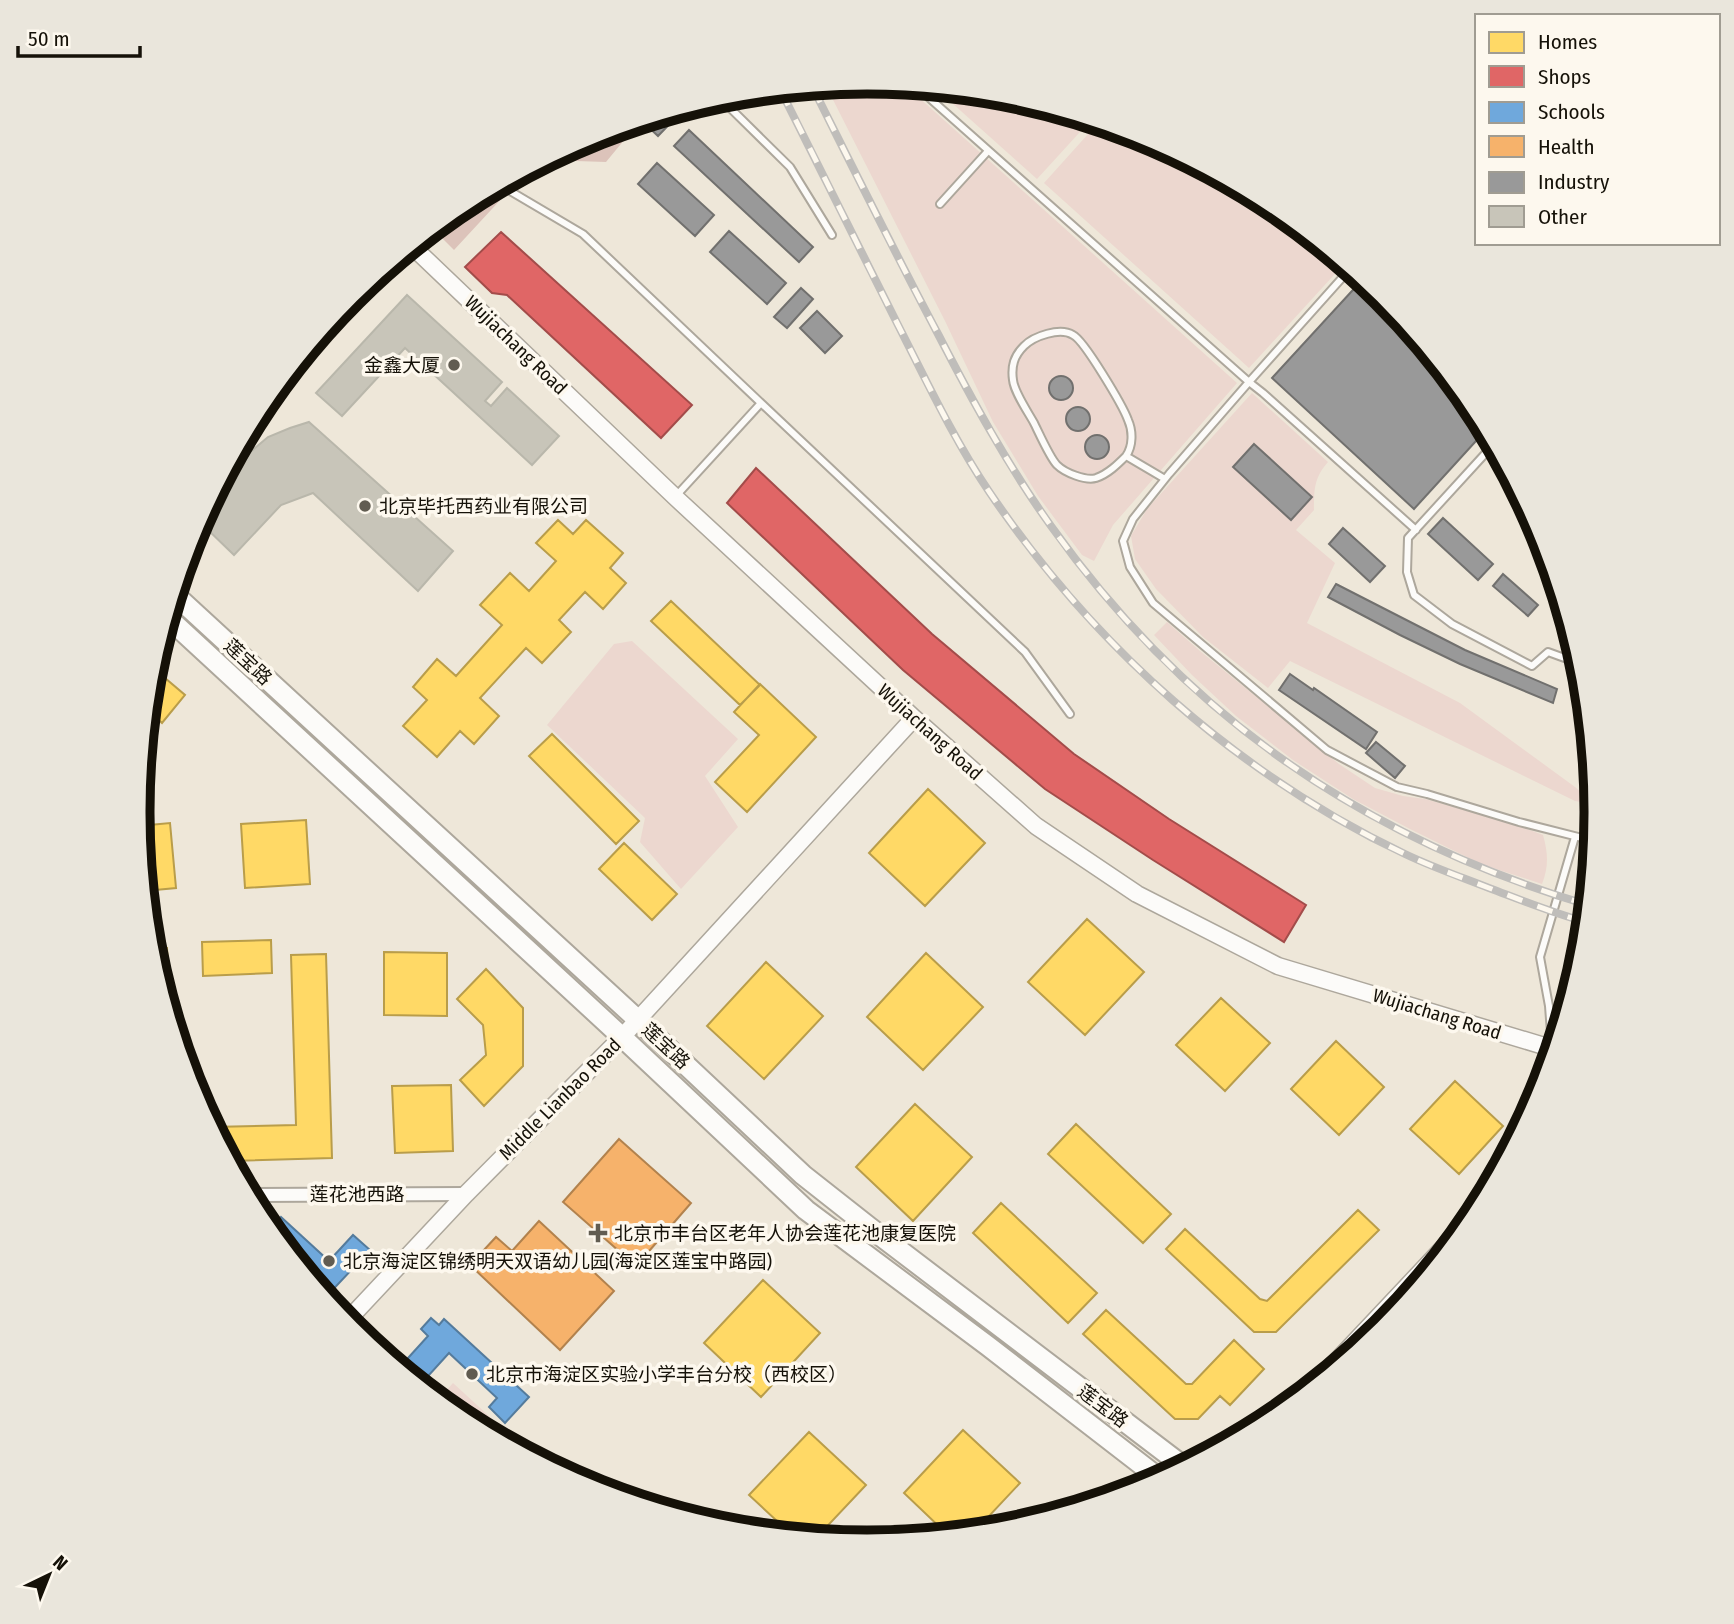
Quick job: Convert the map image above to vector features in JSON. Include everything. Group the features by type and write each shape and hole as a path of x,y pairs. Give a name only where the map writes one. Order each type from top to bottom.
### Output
{"main road":[{"name":"莲宝路","path":"182,601 803,1175 1175,1460"},
{"name":"莲宝路","path":"175,624 806,1210 1150,1471"}],"street":[{"name":"Wujiachang Road","path":"419,252 675,497 914,718 1036,826 1137,894 1278,967 1545,1047"},
{"name":"Middle Lianbao Road","path":"354,1313 466,1194 638,1020 914,718"},
{"name":"莲花池西路","path":"260,1195 466,1194"}],"lane":[{"path":"929,98 1416,530"},
{"path":"730,108 790,167 832,235"},
{"path":"940,204 988,151"},
{"path":"509,190 583,234 1025,652 1070,714"},
{"path":"1343,276 1249,382 1133,519 1123,541 1130,567 1153,603 1326,750 1397,786 1583,838"},
{"path":"1056,332 1073,335 1085,347 1129,421 1130,450 1126,456 1113,469 1095,478 1073,475 1056,465 1013,383 1013,360 1025,344 1038,336 1056,332"},
{"path":"675,497 761,404"},
{"path":"1487,452 1408,538 1407,572 1414,595 1452,624 1532,666 1548,652 1568,659"},
{"path":"1126,456 1165,479"},
{"path":"1551,1027 1539,957 1575,836"}],"shaded area":[{"path":"831,96 918,96 1237,383 1113,525 1094,561 1082,555 1038,496 993,422"},
{"path":"948,100 1007,108 1083,128 1037,179"},
{"path":"1091,131 1142,149 1226,191 1266,215 1338,271 1249,368 1044,183"},
{"path":"627,136 606,162 566,161"},
{"path":"509,190 454,250 440,236"},
{"path":"1252,393 1328,462 1316,484 1314,510 1296,530 1335,563 1307,623 1460,703 1575,787 1584,795 1584,802 1575,801 1290,661 1268,688 1203,637 1156,589 1135,559 1131,536 1147,509"},
{"path":"1167,622 1339,764 1375,788 1512,823 1543,835 1547,860 1542,884 1481,864 1410,829 1353,799 1293,760 1236,716 1154,635"},
{"path":"632,641 738,739 705,776 738,827 681,889 640,842 645,818 547,725 614,644"},
{"path":"453,1383 502,1428 468,1409 445,1392"}],"building: Homes":[{"path":"558,520 573,534 586,520 623,553 610,568 626,583 603,609 585,592 559,620 571,632 542,663 526,648 480,698 499,716 474,744 460,731 437,757 403,726 427,700 413,687 437,659 456,676 502,625 480,605 510,573 529,591 556,561 536,543"},
{"path":"671,601 760,685 740,705 651,621"},
{"path":"162,676 185,695 162,723 156,718"},
{"path":"760,684 816,737 747,812 715,782 759,735 734,712"},
{"path":"552,734 639,821 616,844 529,756"},
{"path":"928,789 985,843 925,906 869,853"},
{"path":"306,820 310,884 245,888 241,824"},
{"path":"170,823 176,888 154,890 150,825"},
{"path":"624,843 677,894 652,920 599,869"},
{"path":"1087,919 1144,972 1085,1035 1028,982"},
{"path":"271,940 272,973 203,976 202,942"},
{"path":"162,948 167,948 168,975 163,952"},
{"path":"384,952 447,953 447,1016 384,1015"},
{"path":"926,953 983,1007 923,1070 867,1017"},
{"path":"326,954 332,1158 240,1161 222,1127 296,1125 291,955"},
{"path":"766,962 823,1016 764,1079 707,1026"},
{"path":"486,969 523,1008 523,1066 484,1106 460,1080 486,1055 483,1025 457,999"},
{"path":"1221,998 1270,1043 1225,1091 1176,1045"},
{"path":"1336,1041 1384,1087 1339,1135 1291,1089"},
{"path":"1455,1081 1503,1126 1459,1174 1410,1129"},
{"path":"451,1085 453,1151 395,1153 392,1086"},
{"path":"915,1104 972,1157 913,1221 856,1167"},
{"path":"1076,1124 1171,1214 1143,1243 1048,1154"},
{"path":"1001,1203 1097,1293 1068,1323 973,1233"},
{"path":"1358,1210 1379,1230 1276,1332 1254,1332 1166,1249 1185,1229 1260,1299 1267,1301"},
{"path":"763,1280 820,1333 761,1397 704,1343"},
{"path":"1106,1310 1186,1384 1192,1384 1234,1340 1264,1369 1230,1405 1220,1396 1198,1419 1175,1419 1083,1334"},
{"path":"963,1430 1020,1483 986,1519 938,1525 904,1493"},
{"path":"809,1432 866,1485 825,1528 780,1524 749,1495"}],"building: Shops":[{"path":"501,232 692,405 661,438 507,295 492,293 465,267"},
{"path":"756,468 932,634 1074,754 1169,819 1306,905 1284,942 1045,789 903,670 727,503"}],"building: Schools":[{"path":"281,1217 329,1261 353,1235 370,1250 333,1290 277,1221"},
{"path":"431,1318 439,1325 444,1319 529,1397 505,1423 489,1407 497,1398 449,1353 426,1378 406,1361 428,1336 421,1329"}],"building: Health":[{"path":"619,1139 691,1203 636,1266 563,1202"},
{"path":"539,1221 614,1291 560,1350 470,1265 496,1237 512,1251"}],"building: Industry":[{"path":"672,122 658,136 650,129"},
{"path":"689,130 813,247 799,262 674,146"},
{"path":"657,163 714,215 695,236 638,184"},
{"path":"729,231 786,283 767,304 710,252"},
{"path":"1355,287 1406,339 1436,375 1479,438 1414,509 1272,378"},
{"path":"801,288 813,299 787,328 774,317"},
{"path":"817,311 842,336 825,353 800,328"},
{"path":"1061,376 1069,380 1073,388 1069,396 1061,400 1053,396 1049,388 1053,380"},
{"path":"1078,407 1086,411 1090,419 1086,427 1078,431 1070,427 1066,419 1070,411"},
{"path":"1097,435 1105,439 1109,447 1105,455 1097,459 1089,455 1085,447 1089,439"},
{"path":"1254,444 1312,497 1291,520 1233,467"},
{"path":"1443,518 1493,564 1478,580 1428,534"},
{"path":"1343,528 1385,566 1370,582 1329,544"},
{"path":"1503,574 1538,605 1528,616 1493,586"},
{"path":"1336,584 1465,650 1557,689 1553,703 1460,664 1328,597"},
{"path":"1290,674 1377,732 1366,749 1279,690"},
{"path":"1376,742 1405,766 1395,778 1366,753"}],"building: Other":[{"name":"金鑫大厦","path":"407,295 502,382 485,401 491,406 507,388 559,436 532,465 405,348 342,416 316,393"},
{"name":"北京毕托西药业有限公司","path":"309,422 453,551 418,591 313,493 281,505 234,555 207,529 243,458 268,437"}],"railway":[{"path":"817,96 922,304 1005,456 1051,526 1104,594 1161,656 1222,712 1287,762 1356,806 1429,844 1506,877 1578,902"},
{"path":"785,100 952,431 977,473 1031,549 1075,603 1123,653 1174,701 1227,745 1343,822 1426,863 1576,919"}],"place":[{"name":"金鑫大厦","path":"454,365"},
{"name":"北京毕托西药业有限公司","path":"365,506"},
{"name":"北京市丰台区老年人协会莲花池康复医院","path":"598,1233"},
{"name":"北京海淀区锦绣明天双语幼儿园(海淀区莲宝中路园)","path":"329,1261"},
{"name":"北京市海淀区实验小学丰台分校（西校区）","path":"472,1374"}]}
